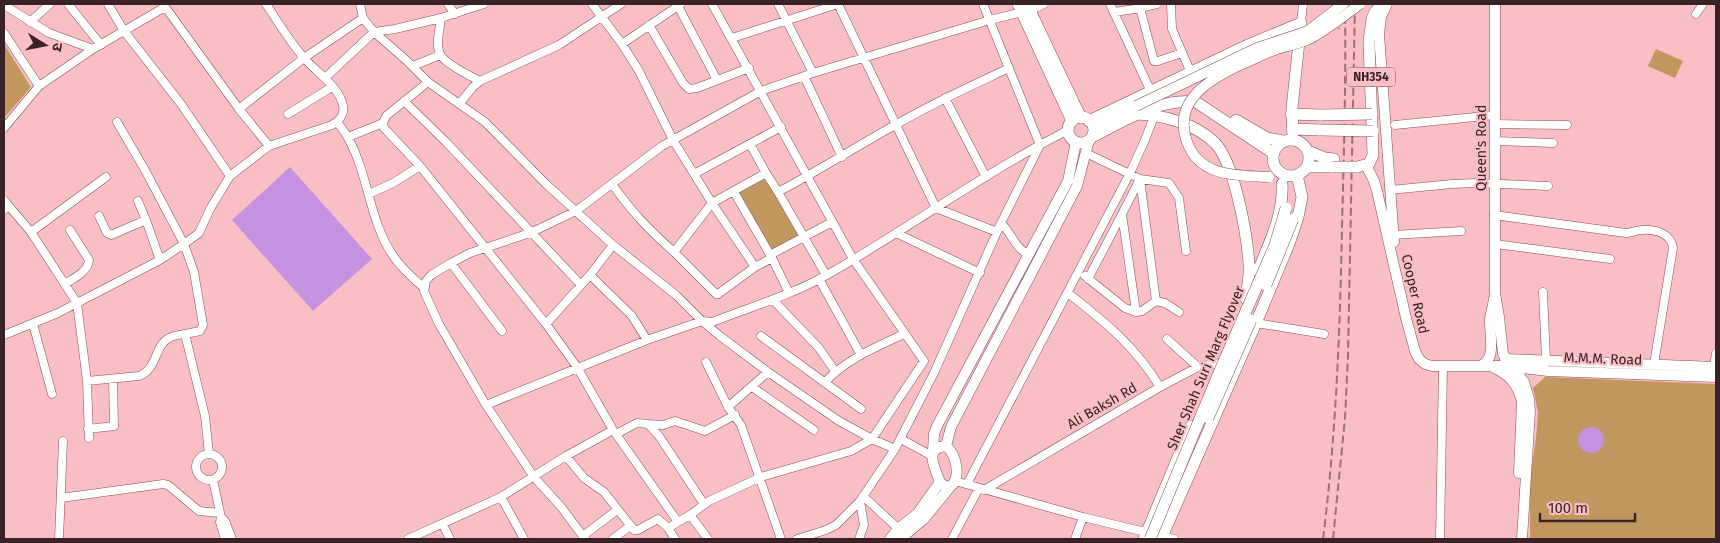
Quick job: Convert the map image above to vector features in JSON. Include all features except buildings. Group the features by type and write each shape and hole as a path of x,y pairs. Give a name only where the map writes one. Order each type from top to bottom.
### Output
{"highway":[{"path":"1024,7 1083,128 1085,142 1076,142"},
{"name":"NH354","path":"1307,167 1333,163 1360,165 1373,155 1374,137 1369,41 1372,19 1379,7"},
{"path":"1083,128 1151,92 1248,45 1301,23 1289,137"},
{"name":"NH354","path":"1195,71 1202,98 1267,138 1289,137 1301,142 1308,151 1333,163"},
{"path":"1156,111 1174,101 1196,102 1273,153"},
{"path":"1083,128 1137,110 1156,111 1200,132 1216,144 1229,167 1240,203 1249,264 1246,299"},
{"path":"1291,114 1372,114"},
{"path":"1308,151 1309,162 1307,167 1298,175 1288,176 1278,170 1273,159 1276,147 1289,137 1320,130 1374,137"},
{"path":"1163,539 1240,361 1294,228 1301,204 1298,175"},
{"path":"1147,537 1217,363 1276,226 1282,198 1282,184"},
{"name":"Sher Shah Suri Marg Flyover","path":"1147,537 1274,245 1286,208 1287,197 1282,184"},
{"name":"Sher Shah Suri Marg Flyover","path":"1163,539 1281,251 1301,190"}],"main road":[{"path":"1137,110 1258,48 1308,31 1343,4"},
{"path":"1282,184 1269,177 1225,175 1208,168 1200,162 1188,144 1185,134 1185,122 1190,102 1202,87 1218,76 1262,55 1311,38 1360,4"},
{"name":"Queen's Road","path":"1495,4 1495,293 1505,359"},
{"path":"1379,7 1381,17 1379,34 1396,272"},
{"path":"946,446 951,427 1077,186 1086,153 1083,128"},
{"path":"948,483 932,454 936,426 1068,181 1076,142"},
{"name":"Cooper Road","path":"1360,165 1375,186 1415,351 1419,359 1425,364 1432,366 1490,366"},
{"name":"Queen's Road","path":"1477,366 1487,362 1490,355 1490,319 1495,293"},
{"path":"1505,359 1524,382 1529,399 1530,425 1524,481 1522,539"},
{"name":"M.M.M. Road","path":"1505,359 1654,364 1716,370"},
{"path":"1490,366 1503,372 1514,382 1522,402 1516,539"},
{"name":"M.M.M. Road","path":"1490,366 1548,371 1716,370"},
{"path":"1527,393 1533,378 1538,373 1548,371"},
{"path":"932,454 938,447 946,446"},
{"path":"890,539 924,519 957,471 951,451 946,446"}],"street":[{"path":"30,22 50,4"},
{"path":"68,4 97,47"},
{"path":"108,4 124,31 181,104 230,176"},
{"path":"4,335 33,324 160,260 199,233 210,209 230,176 269,146 337,122 344,107 340,97 325,78 304,58 266,4"},
{"path":"360,4 363,18 374,32 413,66 428,82 460,103 497,132 546,184 613,245 676,295 702,322 768,372 839,421 895,449"},
{"path":"448,4 455,14"},
{"path":"325,78 374,32 441,18 484,4"},
{"path":"592,4 622,44 639,71 673,140 755,267"},
{"path":"460,103 473,87 480,82 559,45 621,4"},
{"path":"712,4 853,259 904,334 934,373"},
{"path":"778,4 813,73"},
{"path":"732,38 838,4 936,208 997,232"},
{"path":"797,539 831,528 861,499 895,449 934,373 1001,223 1040,145 983,4"},
{"path":"617,510 584,538 562,508 534,477 486,404 439,324 424,291 426,281 431,275 470,253 530,233 576,211 647,156 761,91 813,73 990,20 1024,7 1044,4"},
{"path":"967,484 1130,173 1156,111 1151,92 1110,4"},
{"path":"1114,12 1157,4"},
{"path":"1171,4 1172,29 1182,53 1195,71"},
{"path":"1301,23 1303,4"},
{"path":"1696,14 1703,4"},
{"path":"4,5 49,33 97,47"},
{"path":"622,44 679,5 717,80"},
{"path":"4,128 39,86 97,47 164,6 239,109 269,146"},
{"path":"1140,8 1154,61 1182,53"},
{"path":"239,109 304,58 363,18"},
{"path":"441,18 440,54 447,61 480,82"},
{"path":"650,25 685,86 692,89 748,68"},
{"path":"4,33 39,86"},
{"path":"413,66 440,54"},
{"path":"778,192 842,157 896,124 945,98 1009,68"},
{"path":"804,76 842,157"},
{"path":"348,137 382,123 386,116 428,82"},
{"path":"288,114 332,87"},
{"path":"945,98 986,177"},
{"path":"404,101 446,142 581,285"},
{"path":"1395,125 1495,120 1567,125"},
{"path":"87,381 145,374 151,368 167,340 200,330 203,325 194,272 184,244 145,170 116,122"},
{"path":"337,122 354,149 378,224 393,256 424,288"},
{"path":"382,123 386,130 420,166 546,324 577,367 615,432 678,522"},
{"path":"694,174 781,127"},
{"path":"486,404 647,340 702,322 712,322 789,293 823,277 1040,145 1053,138 1083,128"},
{"path":"1495,141 1553,143"},
{"path":"750,144 803,237 861,355"},
{"path":"1086,153 1140,179 1169,183 1179,198 1186,250"},
{"path":"369,194 393,183 420,166"},
{"path":"674,252 712,203 766,173"},
{"path":"31,232 106,177"},
{"path":"1088,279 1140,179"},
{"path":"1140,179 1156,301"},
{"path":"1390,190 1452,184 1495,183 1548,186"},
{"path":"612,184 643,224 716,294 771,256 832,222"},
{"path":"734,192 771,256 789,293"},
{"path":"138,201 160,260"},
{"path":"5,205 31,232 78,302 87,381 89,438"},
{"path":"1122,214 1136,312"},
{"path":"1494,215 1626,234 1644,230 1660,232 1668,237 1673,248 1654,364"},
{"path":"98,216 107,233 112,235 146,220"},
{"path":"1001,223 1011,233 1019,249 1029,255"},
{"path":"65,284 85,270 89,260 70,230"},
{"path":"1393,235 1461,230"},
{"path":"896,233 980,273"},
{"path":"1495,244 1610,259"},
{"path":"546,324 613,245"},
{"path":"451,263 502,331"},
{"path":"1078,273 1125,308 1136,312 1142,311 1156,301 1165,303 1179,312"},
{"path":"590,274 632,316 647,340"},
{"path":"1543,292 1546,360"},
{"path":"1068,294 1108,324 1142,360 1160,387"},
{"path":"773,300 819,348 835,371"},
{"path":"1256,323 1324,334"},
{"path":"33,324 52,394"},
{"path":"185,334 206,416 209,454"},
{"path":"825,382 835,371 861,355 904,334"},
{"path":"761,336 861,409"},
{"path":"1167,339 1198,368"},
{"path":"1716,354 1716,370"},
{"path":"668,528 716,497 761,477 851,451 872,439 924,361"},
{"name":"Ali Baksh Rd","path":"981,489 1160,387 1198,368 1217,363 1240,361"},
{"path":"706,362 728,407 741,425 761,477 781,539"},
{"path":"1440,539 1443,367"},
{"path":"728,407 768,372"},
{"path":"88,429 114,426 113,379"},
{"path":"752,386 814,430"},
{"path":"408,539 443,525 501,497 566,456 637,423 663,425 675,421 705,431 735,415"},
{"path":"648,424 659,436 704,504"},
{"path":"901,439 932,454"},
{"path":"59,539 63,441"},
{"path":"209,454 217,457 222,465 219,476 212,480 204,480 198,475 195,467 201,456 209,454"},
{"path":"566,456 584,478 604,492 634,530 637,531 657,518 668,528 675,539"},
{"path":"212,480 221,515 232,539"},
{"path":"948,483 967,484 1147,537 1163,539"},
{"path":"61,498 163,484 168,485 199,511 221,515"},
{"path":"952,539 981,489"},
{"path":"501,497 524,539"},
{"path":"861,499 901,534"},
{"path":"859,539 864,525 861,499"},
{"path":"221,515 220,522 225,539"},
{"path":"690,515 708,539"},
{"path":"1075,539 1083,517"},
{"path":"443,525 450,539"},
{"path":"614,539 630,526"}],"shaded area":[{"path":"4,44 31,87 4,118"},
{"path":"1656,49 1683,61 1675,78 1648,66"},
{"path":"290,167 372,259 313,311 232,220"},
{"path":"766,177 800,236 770,253 737,194"},
{"path":"1545,377 1716,384 1716,539 1530,539 1530,479 1538,412 1533,388"},
{"path":"1591,427 1600,431 1604,440 1600,449 1591,453 1582,449 1578,440 1582,431"}],"railway":[{"path":"1337,4 1339,29"},
{"path":"1323,539 1331,461 1339,344 1345,115 1345,4"},
{"path":"1333,539 1345,418 1348,356 1355,4"}]}
